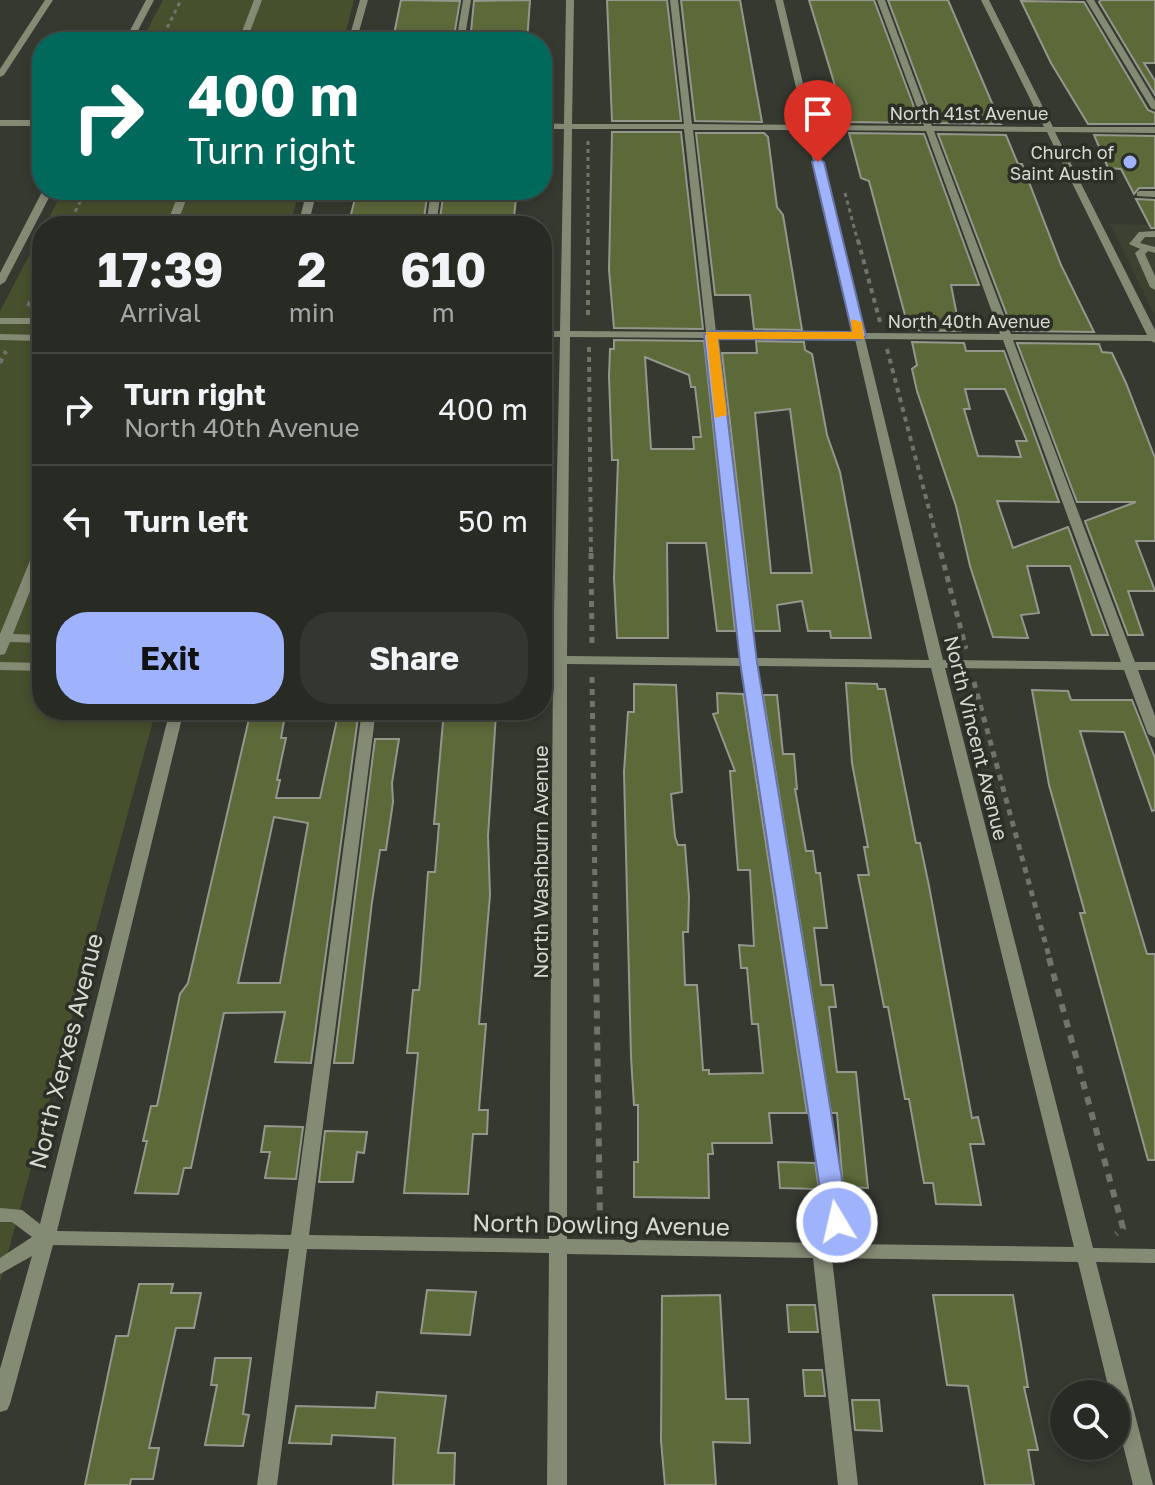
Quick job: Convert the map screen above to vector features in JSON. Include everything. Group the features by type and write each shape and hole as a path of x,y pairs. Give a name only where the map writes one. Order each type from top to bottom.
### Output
{"street":[{"path":"0,75 49,0"},
{"path":"133,32 150,0"},
{"path":"246,32 258,0"},
{"path":"355,32 364,0"},
{"path":"462,32 467,0"},
{"name":"North Washburn Avenue","path":"557,1485 560,661 570,0"},
{"path":"674,0 748,662 832,1251 848,1485"},
{"name":"North Vincent Avenue","path":"779,0 937,664 1143,1485"},
{"path":"881,0 1155,734"},
{"path":"985,0 1053,129 1155,339"},
{"path":"1090,0 1155,108"},
{"path":"0,123 32,123"},
{"name":"North 41st Avenue","path":"552,126 1155,130"},
{"path":"1140,194 1155,194"},
{"path":"0,282 32,221"},
{"path":"1155,234 1142,234 1144,248 1140,253 1155,287"},
{"path":"1107,244 1144,248"},
{"path":"1132,294 1155,294"},
{"path":"0,321 32,321"},
{"name":"North 40th Avenue","path":"552,334 1155,339"},
{"path":"0,337 32,338"},
{"path":"32,569 1,642 32,640"},
{"path":"552,661 1155,666"},
{"path":"0,666 32,667"},
{"name":"North Xerxes Avenue","path":"0,1404 46,1238 175,720"},
{"path":"267,1485 297,1280 298,1243 368,720"},
{"path":"0,1215 16,1215 46,1238 0,1267"},
{"name":"North Dowling Avenue","path":"46,1238 1155,1256"}],"path":[{"path":"165,32 181,0"},
{"path":"585,326 588,134"},
{"path":"842,180 882,327 879,330"},
{"path":"26,311 32,299"},
{"path":"584,344 589,346 592,645 588,648"},
{"path":"883,346 887,348 966,650 963,652"},
{"path":"590,676 594,679 600,1188 600,1220 595,1224"},
{"path":"971,680 976,683 1123,1228 1116,1234"}],"shaded area":[{"path":"1110,224 1155,225 1155,316"}],"green space":[{"path":"163,0 354,0 346,32 146,32"},
{"path":"58,200 297,200 292,216 50,216"},
{"path":"32,250 32,720 153,720 0,1282 0,311"}],"building":[{"path":"401,0 460,1 455,32 394,32"},
{"path":"530,0 528,32 471,32 474,1"},
{"path":"607,0 667,0 681,121 612,121"},
{"path":"681,0 740,0 762,122 695,121"},
{"path":"809,0 874,0 920,123 846,122"},
{"path":"888,0 948,0 1001,124 934,123"},
{"path":"1155,0 1155,63 1144,63 1155,81 1155,95 1099,2"},
{"path":"1021,1 1084,2 1148,110 1155,113 1155,124 1088,124 1051,63"},
{"path":"612,132 681,132 703,329 614,328 609,270"},
{"path":"696,133 764,133 768,137 777,207 783,215 802,330 754,329 750,295 715,295"},
{"path":"849,133 924,134 979,285 951,285 960,331 909,330 869,181 861,178"},
{"path":"938,134 1006,135 1018,164 1022,164 1061,265 1094,332 1013,331"},
{"path":"1094,135 1155,136 1155,188 1139,188 1134,194 1121,169 1108,168"},
{"path":"1136,199 1155,200 1155,228 1151,228"},
{"path":"355,200 427,200 424,216 351,216"},
{"path":"443,200 516,200 514,216 440,216"},
{"path":"614,340 704,341 735,631 717,631 706,543 667,543 668,638 617,638 614,578 618,460 612,460 609,376 610,349 614,349","holes":["645,357 689,375 691,387 695,387 701,437 693,437 694,449 651,449"]},
{"path":"756,341 804,342 805,350 812,354 827,435 840,472 871,638 831,638 830,631 808,631 802,601 777,605 780,631 754,631 722,353 757,353","holes":["790,409 812,573 771,573 755,413"]},
{"path":"912,342 964,343 966,351 1004,351 1059,502 997,501 1013,548 1068,527 1108,635 1092,635 1070,566 1027,566 1039,613 1021,615 1028,638 993,637 970,566 956,506 917,391 912,369 917,365","holes":["965,389 1005,389 1027,441 1016,441 1021,457 978,456 964,409 970,409"]},
{"path":"1017,343 1099,344 1102,352 1112,353 1126,383 1155,458 1155,541 1136,541 1155,591 1128,591 1143,635 1128,635 1085,521 1136,502 1077,502"},
{"path":"846,683 877,684 878,689 885,689 916,843 920,843 929,886 972,1118 978,1117 984,1144 970,1144 981,1205 936,1204 933,1183 924,1183 909,1099 905,1099 888,1007 884,1007 858,875 869,875 864,847 868,847 852,763"},
{"path":"634,684 676,685 682,792 671,794 675,837 678,845 685,845 689,897 688,932 683,932 685,985 697,985 703,1070 709,1070 709,1074 763,1073 758,1024 752,1024 747,968 741,968 739,945 754,946 750,870 738,870 730,771 735,771 713,714 718,713 717,693 743,694 807,1113 769,1113 772,1143 712,1143 713,1154 708,1154 709,1198 634,1197 634,1162 638,1162 638,1105 634,1105 631,1057 624,772 628,712 634,712"},
{"path":"1032,690 1068,691 1071,700 1132,700 1155,758 1155,810 1152,811 1124,732 1080,731 1147,954 1155,954 1155,1160 1148,1160 1080,913 1085,913 1049,785"},
{"path":"763,695 777,695 783,754 794,754 795,789 806,851 813,851 816,873 820,873 827,928 814,928 821,985 833,985 836,1007 829,1007 837,1072 856,1072 868,1188 843,1187 837,1113 831,1113"},
{"path":"249,720 284,720 281,738 286,738 276,798 320,798 337,720 358,720 311,1063 275,1062 285,1012 224,1013 191,1168 184,1168 178,1194 135,1193 147,1141 143,1141 151,1106 157,1106 180,994 188,983","holes":["274,817 308,823 280,983 238,983"]},
{"path":"443,720 496,720 488,836 490,895 479,1024 486,1024 479,1110 488,1110 487,1134 473,1134 468,1194 404,1193 418,1053 407,1053 413,990 419,990 420,983 428,872 435,872 439,824 434,824"},
{"path":"375,739 399,739 392,783 393,802 386,850 380,850 372,902 353,1063 334,1063"},
{"path":"265,1126 303,1127 296,1179 265,1178 270,1152 261,1152"},
{"path":"325,1131 367,1132 364,1153 357,1152 353,1182 319,1182"},
{"path":"778,1162 815,1163 819,1189 780,1188"},
{"path":"139,1284 173,1284 171,1293 201,1293 194,1328 176,1328 149,1448 159,1448 153,1479 131,1479 130,1485 85,1485 116,1336 128,1336"},
{"path":"427,1290 476,1292 470,1335 421,1333"},
{"path":"720,1295 726,1399 748,1399 750,1443 713,1442 716,1485 665,1485 661,1441 662,1296"},
{"path":"933,1295 1013,1295 1028,1387 1024,1387 1038,1450 1028,1450 1034,1485 985,1485 968,1386 947,1385"},
{"path":"787,1305 815,1305 818,1332 789,1332"},
{"path":"215,1358 251,1358 243,1414 249,1415 243,1446 205,1445 217,1385 211,1385"},
{"path":"803,1370 822,1370 825,1396 805,1396"},
{"path":"377,1392 446,1396 438,1453 455,1453 454,1485 393,1485 395,1438 332,1435 331,1444 289,1443 296,1406 375,1408"},
{"path":"852,1400 879,1400 882,1431 855,1430"}],"slow traffic":[{"path":"720,415 711,335 859,336 856,322"}],"place":[{"name":"Church of Saint Austin","path":"1130,162"}],"route":[{"path":"818,162 859,336 711,335 748,662 837,1222"}]}
